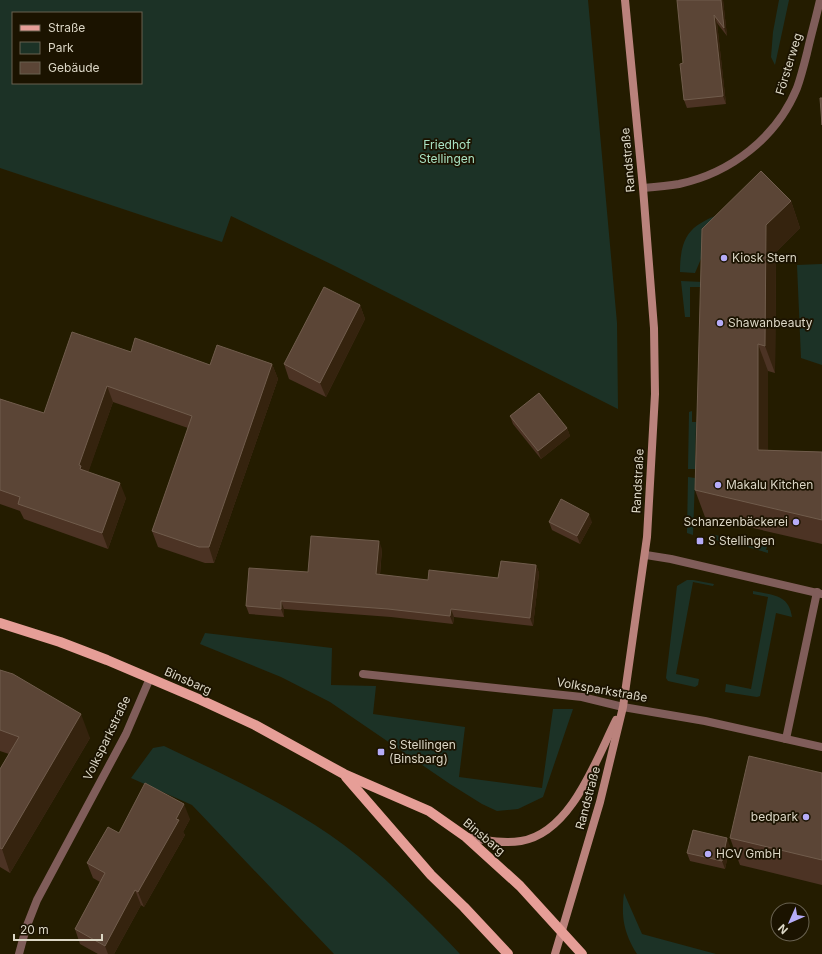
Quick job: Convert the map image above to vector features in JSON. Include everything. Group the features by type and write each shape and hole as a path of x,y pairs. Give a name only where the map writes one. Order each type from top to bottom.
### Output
{"main road":[{"path":"0,623 60,642 150,678"},
{"name":"Binsbarg","path":"150,678 256,725 344,774 429,811 466,837 520,886 582,954"},
{"name":"Binsbarg","path":"344,774 431,875 508,954"}],"street":[{"name":"Randstraße","path":"555,954 600,802 623,706 646,555 655,394 654,328 643,188 625,0"},
{"name":"Försterweg","path":"643,188 668,186 708,174 743,156 764,138 781,119 790,104 797,87 820,0"},
{"path":"646,555 671,559 820,593 786,739"},
{"name":"Volksparkstraße","path":"363,674 582,697 705,721 822,747"},
{"name":"Volksparkstraße","path":"20,954 26,928 37,900 126,734 150,678"},
{"path":"466,837 504,842 521,841 532,838 549,830 562,818 582,788 623,706"}],"green space":[{"name":"Friedhof Stellingen","path":"0,0 588,0 617,323 618,409 333,265 231,216 222,242 0,168"},
{"path":"779,0 789,0 775,65 771,57 773,32"},
{"path":"735,208 714,228 695,273 680,272 683,245 687,236 693,229 710,218"},
{"path":"822,264 822,365 801,358 797,265"},
{"path":"681,281 703,282 703,287 690,287 690,317 685,317"},
{"path":"692,411 692,422 696,422 695,469 688,469 689,412"},
{"path":"688,477 695,478 693,535 687,533"},
{"path":"711,534 767,547 766,550 768,550 768,553 741,545 710,539"},
{"path":"687,580 714,584 713,586 693,582 676,674 699,679 698,685 695,687 668,681 666,678 677,586"},
{"path":"753,591 773,595 783,600 790,609 792,617 776,613 760,696 757,697 725,692 726,684 751,689 768,597 753,594"},
{"path":"205,633 332,648 331,685 376,686 373,714 465,727 459,777 542,788 553,709 573,709 543,797 518,809 497,811 482,804 450,784 330,702 281,677 200,644"},
{"path":"164,746 260,793 330,835 358,856 384,879 460,954 334,954 192,805 131,778 153,748"},
{"path":"624,893 642,934 716,954 637,954 624,925"}],"building":[{"path":"677,0 721,0 724,28 714,15 723,96 684,100 680,64 683,63"},
{"path":"820,98 822,98 822,125"},
{"path":"761,171 791,201 766,225 765,346 758,344 758,450 822,452 822,520 695,490 702,229"},
{"path":"324,287 360,305 320,383 284,364"},
{"path":"72,332 131,352 135,338 210,365 217,345 272,364 209,547 199,547 152,531 192,416 107,386 79,465 81,466 80,469 120,483 102,533 18,504 20,497 0,490 0,399 44,413"},
{"path":"539,393 567,428 538,451 510,416"},
{"path":"561,499 589,514 577,536 549,522"},
{"path":"311,536 379,541 376,574 428,580 429,570 498,578 501,561 536,565 530,618 451,609 450,616 388,609 281,601 281,609 246,606 249,568 308,572"},
{"path":"0,670 13,674 81,714 2,849 0,848 0,769 19,737 0,730"},
{"path":"749,756 822,773 822,860 730,838"},
{"path":"145,783 184,804 176,819 179,820 138,892 135,890 105,946 75,929 105,873 87,863 108,827 119,833"},
{"path":"693,830 727,838 722,861 687,853"}],"place":[{"name":"Kiosk Stern","path":"724,258"},
{"name":"Shawanbeauty","path":"720,323"},
{"name":"Makalu Kitchen","path":"718,485"},
{"name":"Schanzenbäckerei","path":"796,522"},
{"name":"S Stellingen","path":"700,541"},
{"name":"S Stellingen (Binsbarg)","path":"381,752"},
{"name":"bedpark","path":"806,817"},
{"name":"HCV GmbH","path":"708,854"}]}
